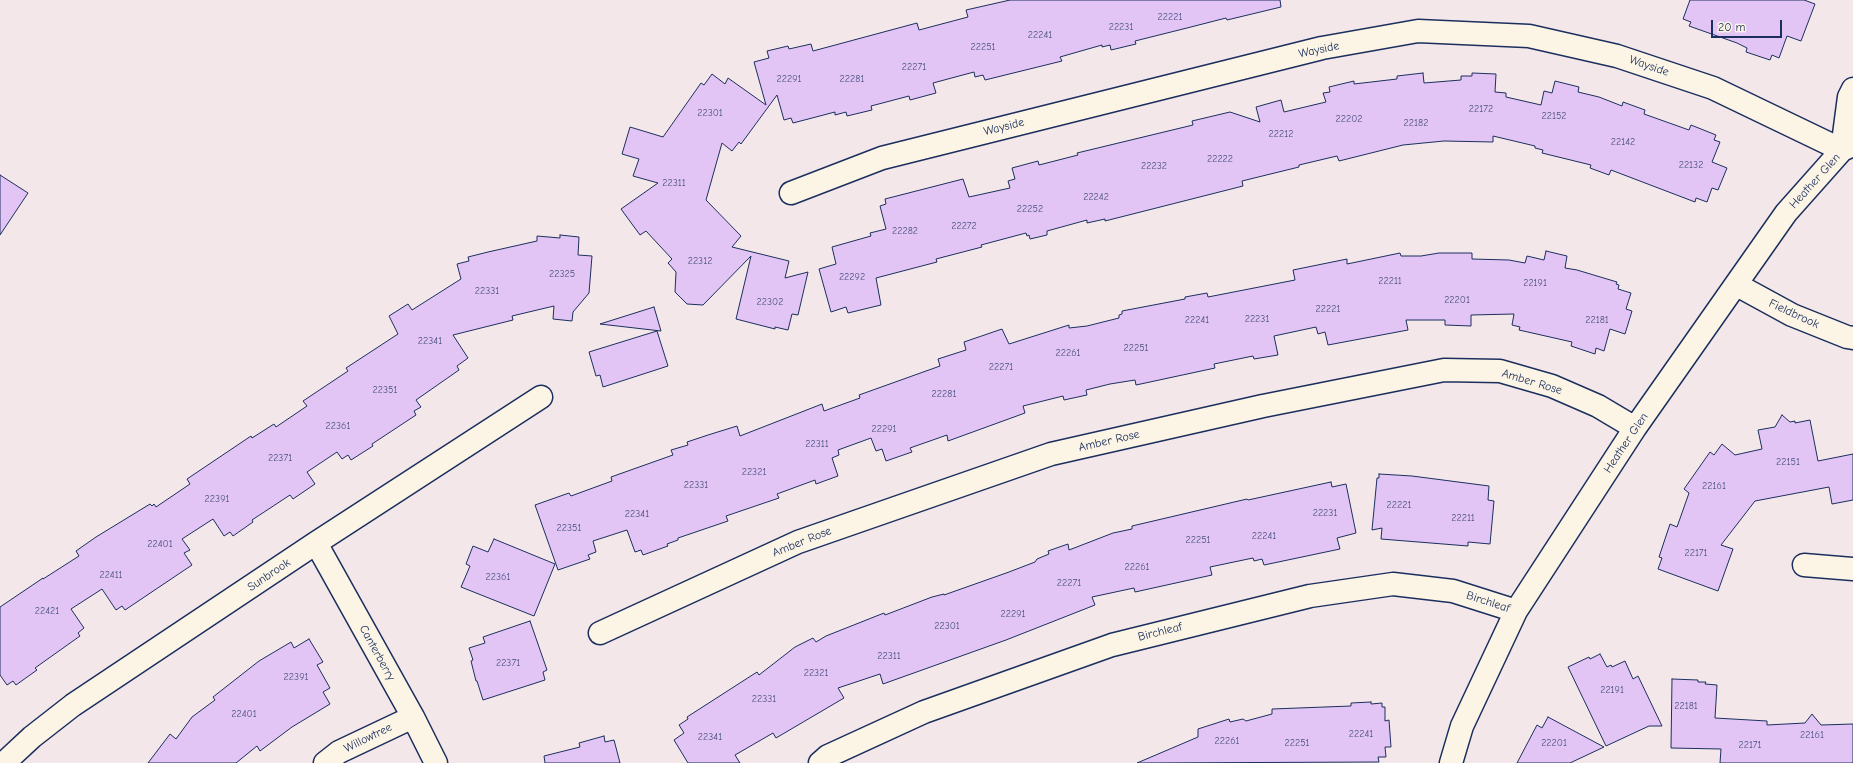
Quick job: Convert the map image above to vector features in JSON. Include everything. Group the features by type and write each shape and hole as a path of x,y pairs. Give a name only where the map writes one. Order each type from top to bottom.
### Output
{"street":[{"name":"Wayside","path":"791,193 882,158 1322,48 1418,31 1529,36 1616,56 1713,88 1848,147"},
{"name":"Heather Glen","path":"1451,763 1462,726 1516,611 1635,428 1737,285 1786,213 1848,147 1852,93"},
{"name":"Fieldbrook","path":"1737,285 1792,315 1853,338"},
{"name":"Amber Rose","path":"600,633 798,542 1051,454 1263,406 1444,370 1500,371 1552,386 1598,406 1635,428"},
{"name":"Sunbrook","path":"4,763 32,737 73,705 316,543 541,397"},
{"name":"Canterberry","path":"316,543 412,716 436,763"},
{"path":"1804,565 1853,569"},
{"name":"Birchleaf","path":"820,763 828,756 924,712 1112,644 1310,596 1393,584 1453,591 1516,611"},
{"name":"Willowtree","path":"325,763 339,752 412,716"}],"building":[{"path":"1010,0 1280,0 1281,7 1227,20 1226,18 1135,41 1136,44 1111,50 1110,45 1102,47 1102,45 1060,57 1062,61 985,80 983,75 975,77 974,72 933,83 936,93 910,100 909,96 871,106 872,110 847,116 846,112 835,115 835,112 793,123 791,118 784,120 777,95 741,144 739,142 732,151 722,143 706,200 741,236 732,247 789,261 785,278 808,272 798,315 792,314 788,330 775,327 775,329 736,319 751,256 703,305 687,304 675,292 676,272 668,263 672,259 646,231 640,235 621,209 658,183 633,176 639,159 622,154 630,127 663,137 701,83 704,85 712,74 725,84 728,78 766,105 754,62 769,58 767,51 788,46 789,49 811,44 813,51 917,23 919,30 968,17 966,10"},
{"path":"1690,0 1804,0 1815,4 1801,41 1787,36 1779,58 1772,55 1770,60 1746,52 1747,48 1737,43 1689,26 1691,22 1683,19"},
{"path":"1423,73 1424,83 1461,80 1461,76 1472,76 1472,73 1496,74 1495,92 1506,93 1506,97 1541,105 1544,91 1552,93 1555,81 1579,87 1578,92 1599,97 1622,106 1623,102 1645,110 1644,114 1689,130 1691,125 1716,135 1714,140 1720,142 1712,162 1727,168 1718,190 1712,188 1707,202 1696,198 1695,202 1611,170 1609,175 1590,168 1591,165 1542,153 1543,150 1535,148 1535,146 1493,136 1493,142 1444,141 1403,145 1339,161 1337,156 1299,165 1299,167 1242,181 1243,186 1105,221 1105,219 1087,223 1087,220 1047,231 1047,235 1030,239 1029,235 1027,236 1026,233 981,245 982,247 936,259 937,262 876,278 881,305 848,313 846,307 831,312 819,269 836,264 832,247 871,236 870,233 886,229 880,206 886,204 885,199 963,179 969,197 1010,188 1008,181 1015,179 1012,168 1038,161 1039,165 1078,155 1077,153 1193,125 1192,121 1230,112 1260,122 1256,107 1281,100 1284,112 1326,102 1323,93 1330,92 1329,87 1354,81 1354,84 1397,79 1397,76"},
{"path":"0,175 28,193 0,235"},
{"path":"560,235 579,237 578,255 592,256 589,293 573,312 572,321 553,319 554,306 512,316 513,320 453,335 468,358 457,366 459,370 416,400 421,407 414,411 416,415 372,444 373,446 351,460 348,455 342,459 337,452 307,472 315,484 293,499 290,495 252,520 253,522 233,536 230,532 224,536 213,519 182,539 190,550 184,553 192,565 125,610 122,606 116,610 102,589 71,609 84,628 78,633 80,636 35,668 37,670 16,685 13,681 7,685 0,675 0,607 79,556 76,551 96,537 150,504 152,506 154,504 156,507 190,484 187,479 251,436 252,438 274,424 276,427 307,406 303,401 348,371 346,368 398,334 389,316 408,304 412,310 461,279 457,264 469,261 468,257 537,241 537,236 560,238"},
{"path":"1546,251 1567,256 1565,268 1617,282 1616,284 1619,285 1618,289 1631,293 1626,309 1632,311 1625,334 1610,329 1604,351 1596,348 1595,354 1571,346 1572,342 1519,330 1520,327 1512,325 1514,314 1471,315 1471,326 1445,325 1445,320 1406,320 1408,330 1328,345 1325,332 1318,334 1316,327 1274,336 1278,355 1254,359 1253,356 1214,364 1215,368 1136,385 1135,380 1110,384 1086,390 1087,395 1064,400 1063,396 1023,406 1025,413 948,441 947,435 910,448 912,452 886,461 882,449 876,451 871,438 838,450 839,455 832,458 838,476 816,484 815,480 777,494 779,498 726,516 728,521 678,538 678,540 667,544 668,546 643,555 641,550 635,552 627,530 593,541 596,552 588,555 590,559 558,570 535,505 569,493 571,496 612,481 611,477 673,455 671,450 688,445 687,442 708,435 737,426 740,436 822,404 824,411 860,398 859,395 940,366 938,359 966,350 964,342 1002,329 1009,344 1069,325 1069,328 1087,326 1119,318 1122,311 1185,299 1185,297 1207,293 1208,297 1295,280 1293,270 1347,259 1347,264 1400,253 1401,256 1421,256 1439,253 1472,253 1472,259 1509,260 1525,263 1527,256 1544,260"},
{"path":"654,307 661,331 600,324"},
{"path":"657,331 668,366 603,387 600,375 596,376 589,352"},
{"path":"1782,415 1790,422 1795,421 1795,423 1810,420 1818,461 1853,454 1853,500 1832,504 1829,487 1755,501 1721,545 1733,549 1718,591 1658,569 1662,558 1659,557 1670,524 1677,527 1689,493 1684,489 1710,452 1714,455 1722,444 1735,455 1762,449 1758,430 1775,427"},
{"path":"1379,474 1412,476 1489,486 1488,500 1494,501 1490,544 1468,542 1468,546 1381,539 1382,528 1372,530 1377,478 1379,478"},
{"path":"1331,482 1332,487 1346,484 1356,533 1337,538 1340,549 1264,565 1262,559 1254,561 1253,558 1210,567 1212,575 1135,592 1134,588 1092,597 1095,605 1006,640 883,684 880,674 838,688 844,698 776,738 773,733 735,755 740,763 688,763 674,740 684,733 679,725 688,719 687,717 757,672 759,675 795,647 813,638 816,642 826,636 884,613 885,615 932,597 944,595 1009,572 1035,562 1037,559 1049,554 1048,551 1068,544 1069,550 1113,533 1132,529 1132,526 1247,499"},
{"path":"494,539 555,564 534,616 461,587 470,566 466,564 473,546 488,552"},
{"path":"530,621 547,670 543,672 545,680 483,700 476,681 471,661 473,660 469,648 485,643 483,637"},
{"path":"309,639 323,662 317,665 330,688 323,692 330,704 292,727 260,751 257,746 236,763 148,763 170,734 176,739 192,717 215,700 213,697 259,661 291,642 294,648"},
{"path":"1600,654 1607,667 1611,665 1612,667 1625,661 1633,679 1638,676 1662,726 1649,726 1606,746 1568,667 1589,657 1590,659"},
{"path":"1672,679 1698,680 1698,682 1706,682 1705,684 1717,685 1715,718 1767,721 1767,725 1805,723 1812,714 1821,725 1853,724 1853,763 1720,763 1721,749 1671,748"},
{"path":"1371,702 1371,704 1382,703 1382,707 1385,707 1385,721 1389,720 1391,747 1385,747 1386,757 1378,757 1379,762 1137,763 1198,737 1198,729 1229,719 1230,722 1243,719 1246,721 1272,714 1272,709 1351,706 1351,703"},
{"path":"1548,717 1604,747 1570,763 1517,763 1537,725 1542,728"},
{"path":"604,736 605,742 614,740 620,763 545,763 544,756 580,747 579,743"}]}
